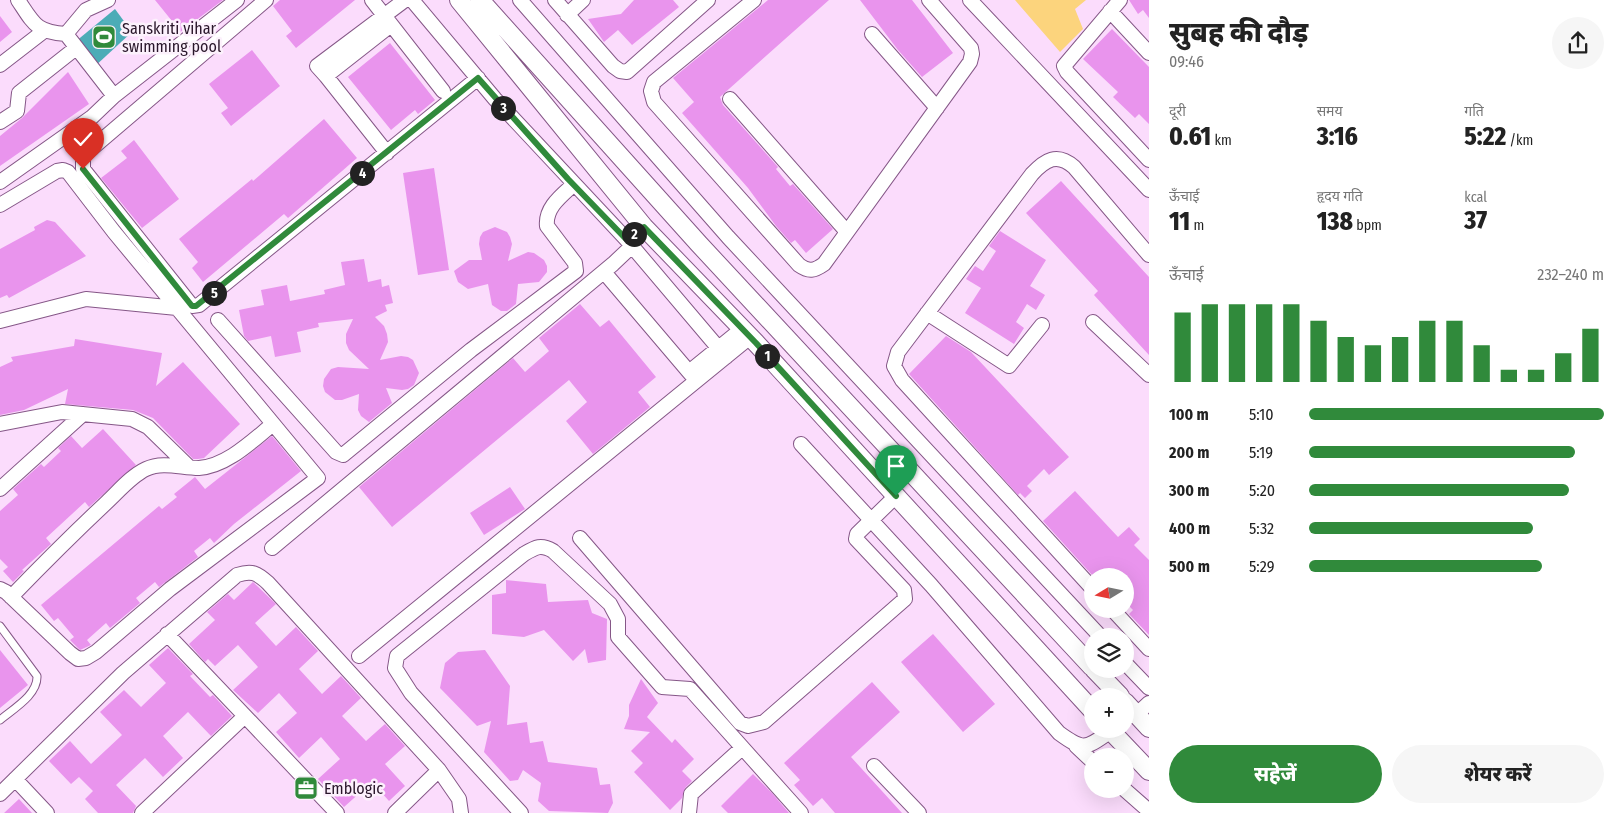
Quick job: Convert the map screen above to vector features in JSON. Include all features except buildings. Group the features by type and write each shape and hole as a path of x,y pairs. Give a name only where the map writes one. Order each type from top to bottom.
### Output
{"street":[{"path":"18,0 34,24 44,31 66,34 114,96"},
{"path":"66,34 87,4 108,0"},
{"path":"0,182 92,117 114,96 237,0"},
{"path":"266,0 83,156 83,169 192,306 196,306 478,78"},
{"path":"372,0 443,92"},
{"path":"387,153 317,66 388,20 405,0"},
{"path":"412,0 495,99 573,185 746,333 1084,701"},
{"path":"459,0 722,353"},
{"path":"480,0 699,244 1084,658"},
{"path":"520,0 728,237 1093,628"},
{"path":"555,0 613,66 620,71 627,72 708,0"},
{"path":"567,15 583,0"},
{"path":"754,0 654,82 651,91 654,102 799,265 806,270 814,270 824,264 970,62 972,54 970,48 929,0"},
{"path":"970,0 1149,190"},
{"path":"1120,0 1064,66 1067,72 1149,160"},
{"path":"1110,11 1149,53"},
{"path":"0,65 44,31"},
{"path":"872,34 937,108"},
{"path":"0,122 16,110 19,93 76,48"},
{"path":"730,99 847,232"},
{"path":"1084,579 902,380 894,366 898,352 1032,174 1044,162 1054,158 1066,160 1148,252"},
{"path":"0,205 57,171 63,170 68,172 114,232 318,478 170,590 96,652 86,658 78,659 5,593 71,536 135,476 157,465 199,468 223,461 273,424"},
{"path":"218,320 336,452 343,455 471,350 576,271 575,263 547,226 554,202 573,185"},
{"path":"272,548 604,272 634,236"},
{"path":"604,272 693,376"},
{"path":"0,321 86,299 177,308"},
{"path":"927,313 1009,366 1042,325"},
{"path":"1093,322 1149,375"},
{"path":"359,656 746,333"},
{"path":"0,424 62,412 132,419 148,427 189,467"},
{"path":"0,489 83,414"},
{"path":"800,444 931,585 1059,733 1084,754"},
{"path":"580,538 740,723 748,726 764,722 905,600 904,590 856,539 856,534 896,496"},
{"path":"521,813 411,693 395,668 397,656 524,554 537,546 553,551 610,604 618,619 618,638 662,686 690,689 801,813"},
{"path":"0,794 123,672 237,575 248,571 257,573 439,770 459,799 461,813"},
{"path":"1120,618 1149,649"},
{"path":"167,634 337,813"},
{"path":"1134,672 1149,688"},
{"path":"1103,678 1112,688"},
{"path":"1137,706 1149,728"},
{"path":"142,813 245,716"},
{"path":"1076,746 1089,746 1100,738"},
{"path":"1118,738 1149,771"},
{"path":"689,813 691,794 742,748"},
{"path":"874,766 919,813"},
{"path":"395,813 439,770"},
{"path":"15,779 47,813"},
{"path":"1134,798 1149,812"}],"lane":[{"path":"0,626 37,676 32,693 0,720"}],"shaded area":[{"path":"1015,0 1086,0 1075,9 1083,29 1060,52"},
{"name":"Sanskriti vihar swimming pool","path":"115,9 132,32 93,68 75,42"}],"place":[{"name":"Sanskriti vihar swimming pool","path":"104,37"},
{"name":"Emblogic","path":"306,788"}],"route":[{"path":"83,169 192,306 196,306 478,78 568,179 626,239 644,227 756,343 896,496"}]}
